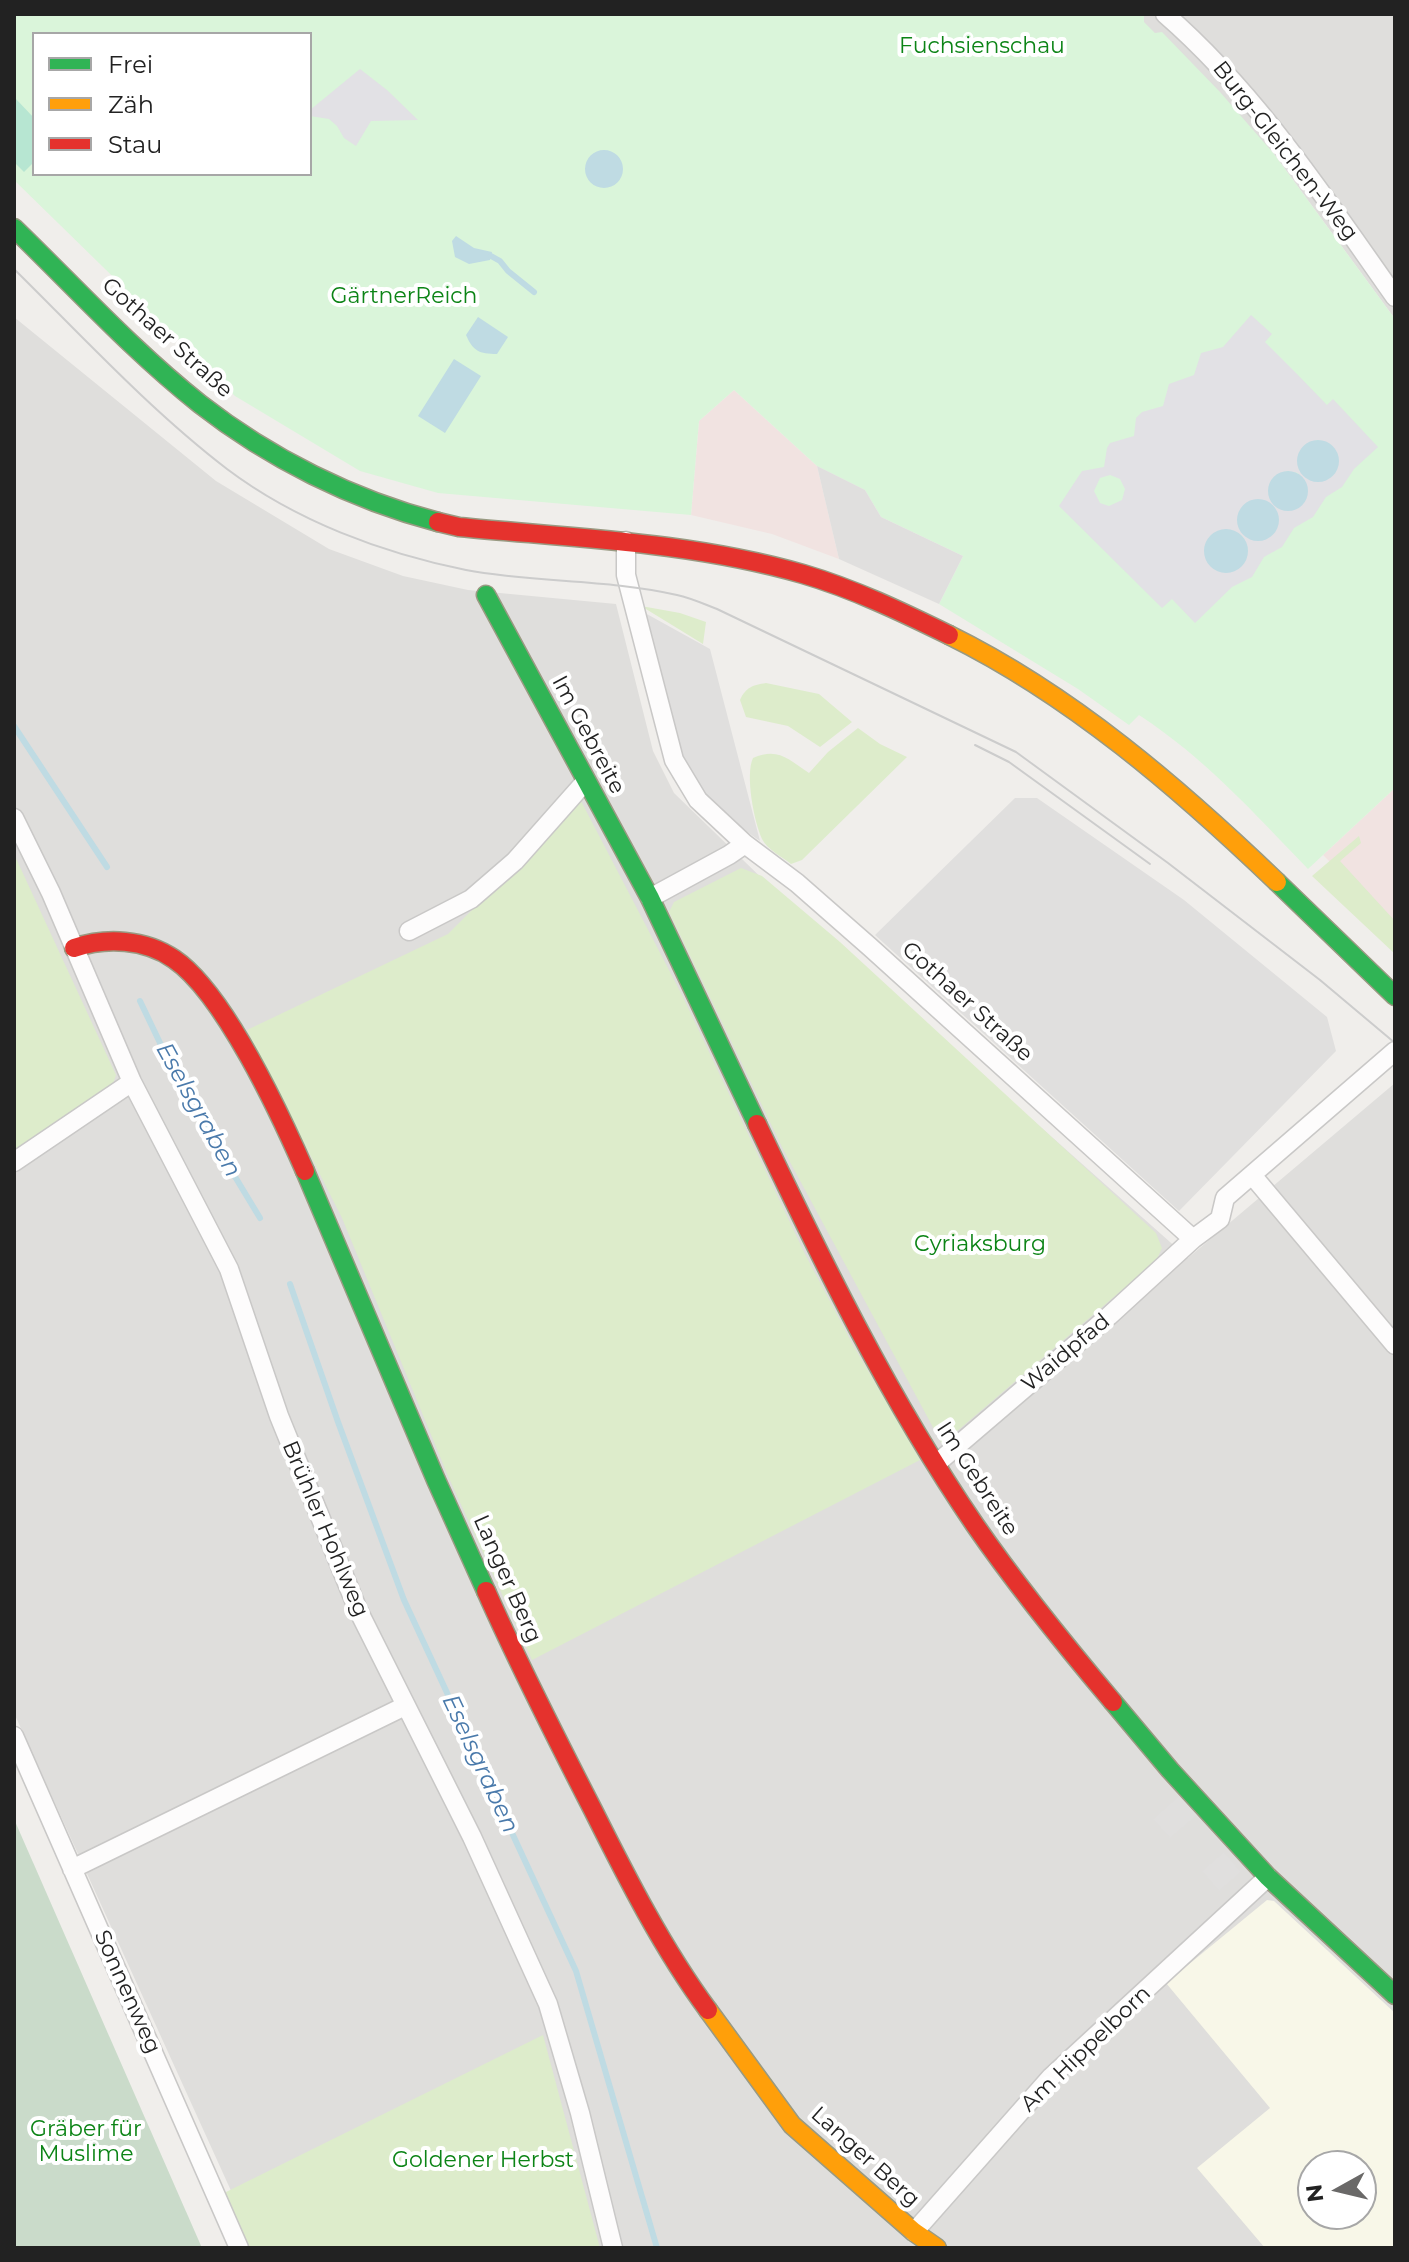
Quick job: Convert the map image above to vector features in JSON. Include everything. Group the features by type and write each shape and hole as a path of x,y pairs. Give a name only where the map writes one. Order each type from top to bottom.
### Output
{"street":[{"name":"Burg-Gleichen-Weg","path":"1165,14 1197,42 1238,86 1318,189 1395,297"},
{"name":"Gothaer Straße","path":"14,228 173,382 232,428 309,471 426,520 459,527 626,541 707,552 805,575 884,603 968,646 1068,706 1123,747 1191,803 1395,996"},
{"name":"Gothaer Straße","path":"626,541 626,575 674,760 698,800 745,844 797,883 870,947 1193,1239"},
{"name":"Im Gebreite","path":"486,595 650,898 824,1265 936,1464 976,1526 1070,1651 1170,1770 1268,1877 1395,1995"},
{"path":"409,931 471,899 515,861 585,782"},
{"name":"Brühler Hohlweg","path":"14,818 44,878 132,1082 229,1269 279,1416 358,1610 472,1837 548,2004 580,2113 613,2248"},
{"path":"650,898 745,844"},
{"name":"Langer Berg","path":"74,948 91,942 140,943 174,959 204,989 232,1029 285,1126 329,1223 436,1480 522,1671 614,1852 686,1980 792,2125 914,2232 937,2248"},
{"path":"1193,1239 1220,1219 1225,1198 1395,1051"},
{"path":"14,1162 132,1082"},
{"path":"1252,1175 1395,1345"},
{"name":"Waidpfad","path":"936,1464 1109,1316 1193,1239"},
{"path":"72,1869 405,1706"},
{"name":"Sonnenweg","path":"14,1736 239,2248"},
{"name":"Am Hippelborn","path":"914,2232 1051,2077 1268,1877"}],"shaded area":[{"path":"1144,14 1395,14 1395,319 1274,154 1143,22"},
{"path":"360,69 418,120 371,121 356,146 344,138 329,119 312,116 312,108"},
{"path":"1251,315 1272,334 1265,342 1327,405 1333,399 1378,447 1354,469 1342,487 1326,497 1313,517 1294,528 1282,547 1264,557 1252,577 1232,587 1195,623 1172,599 1162,608 1059,506 1082,471 1104,467 1110,443 1134,436 1136,418 1142,412 1163,406 1169,384 1194,375 1201,353 1223,347","holes":["1317,440 1330,444 1338,455 1308,479 1299,469 1298,456 1305,445","1286,471 1298,473 1306,498 1291,510 1277,508","1110,475 1120,479 1125,489 1122,500 1109,506 1100,503 1094,491 1100,478","1223,530 1238,533 1248,550 1244,563 1234,571 1210,536"]},
{"path":"14,317 216,481 329,549 403,576 468,590 616,604 653,751 674,793 776,892 1188,1258 1395,1083 1395,2248 257,2248 14,1713"},
{"path":"734,390 817,466 839,559 772,534 691,515 699,421"},
{"path":"817,466 865,490 881,517 963,556 939,604 839,559"},
{"path":"627,603 710,649 760,841 673,779"},
{"path":"1395,788 1395,927 1323,855"},
{"path":"1015,798 1037,798 1184,900 1327,1017 1336,1051 1179,1211 875,935"},
{"path":"1180,1795 1197,1815 1170,1838 1153,1819"},
{"path":"1224,1852 1241,1872 1219,1891 1202,1871"},
{"path":"1267,1900 1274,1901 1395,2013 1395,2248 1265,2248 1197,2168 1270,2108 1166,1983"}],"green space":[{"path":"14,14 1144,14 1144,22 1155,33 1162,32 1274,154 1395,319 1395,788 1308,869 1228,787 1163,732 1139,715 1129,725 1078,689 939,604 963,556 881,517 865,490 817,466 734,390 699,421 691,515 438,493 360,471 235,396 14,180"},
{"path":"16,99 32,116 32,164 24,172 14,162"},
{"path":"641,606 680,613 706,622 703,644"},
{"path":"766,683 819,694 852,722 820,747 788,726 746,717 740,700 742,696 750,687"},
{"path":"858,728 880,744 907,757 802,860 791,864 767,846 759,831 750,786 753,758 776,754 809,773 828,752"},
{"path":"581,801 682,995 805,1254 853,1345 920,1460 532,1660 448,1476 342,1218 247,1030 448,934"},
{"path":"1359,836 1361,843 1340,861 1395,921 1395,954 1312,876"},
{"path":"14,854 116,1075 112,1087 14,1153"},
{"name":"Cyriaksburg","path":"741,868 762,876 840,942 1156,1233 1162,1248 1156,1261 942,1444 783,1149 669,912 674,902"},
{"name":"Gräber für Muslime","path":"14,1819 202,2248 14,2248"},
{"name":"Goldener Herbst","path":"543,2035 600,2248 248,2248 224,2193"}],"water":[{"path":"604,150 618,155 623,169 618,183 604,188 590,183 585,169 590,155"},
{"path":"456,236 474,248 492,252 490,260 469,264 455,257 452,241"},
{"path":"478,317 508,337 497,354 477,350 466,335"},
{"path":"454,359 481,376 445,433 418,416"},
{"path":"1318,440 1333,446 1339,461 1333,476 1318,482 1303,476 1297,461 1303,446"},
{"path":"1288,471 1302,477 1308,491 1302,505 1288,511 1274,505 1268,491 1274,477"},
{"path":"1258,499 1273,505 1279,520 1273,535 1258,541 1243,535 1237,520 1243,505"},
{"path":"1226,529 1241,536 1248,551 1241,566 1226,573 1211,566 1204,551 1211,536"}],"waterway":[{"path":"491,256 534,292"},
{"name":"Eselsgraben","path":"14,726 107,867"},
{"name":"Eselsgraben","path":"140,1001 182,1089 260,1218"},
{"name":"Eselsgraben","path":"290,1284 404,1600 576,1971 657,2248"}],"tram line":[{"path":"14,269 171,422 227,469 282,504 341,533 434,563 492,574 651,590 692,599 1016,752 1168,863 1320,980 1395,1043"},
{"path":"975,745 1009,762 1150,864"}],"traffic: fast":[{"path":"14,228 151,362 227,424 313,475 375,502 438,522"},
{"path":"486,595 650,898 757,1124"},
{"path":"1277,882 1395,996"},
{"path":"305,1171 486,1591"},
{"path":"1113,1702 1170,1770 1268,1877 1395,1995"}],"traffic: slow":[{"path":"949,635 994,659 1081,715 1202,812 1277,882"},
{"path":"708,2010 792,2125 914,2232 937,2248"}],"traffic: jam":[{"path":"438,522 459,527 676,548 761,563 841,587 949,635"},
{"path":"74,948 112,941 151,947 174,959 193,976 212,998 249,1056 305,1171"},
{"path":"757,1124 858,1329 944,1477 1008,1570 1113,1702"},
{"path":"486,1591 632,1887 676,1963 708,2010"}],"park label":[{"name":"Fuchsienschau","path":"982,47"},
{"name":"GärtnerReich","path":"404,297"}]}
